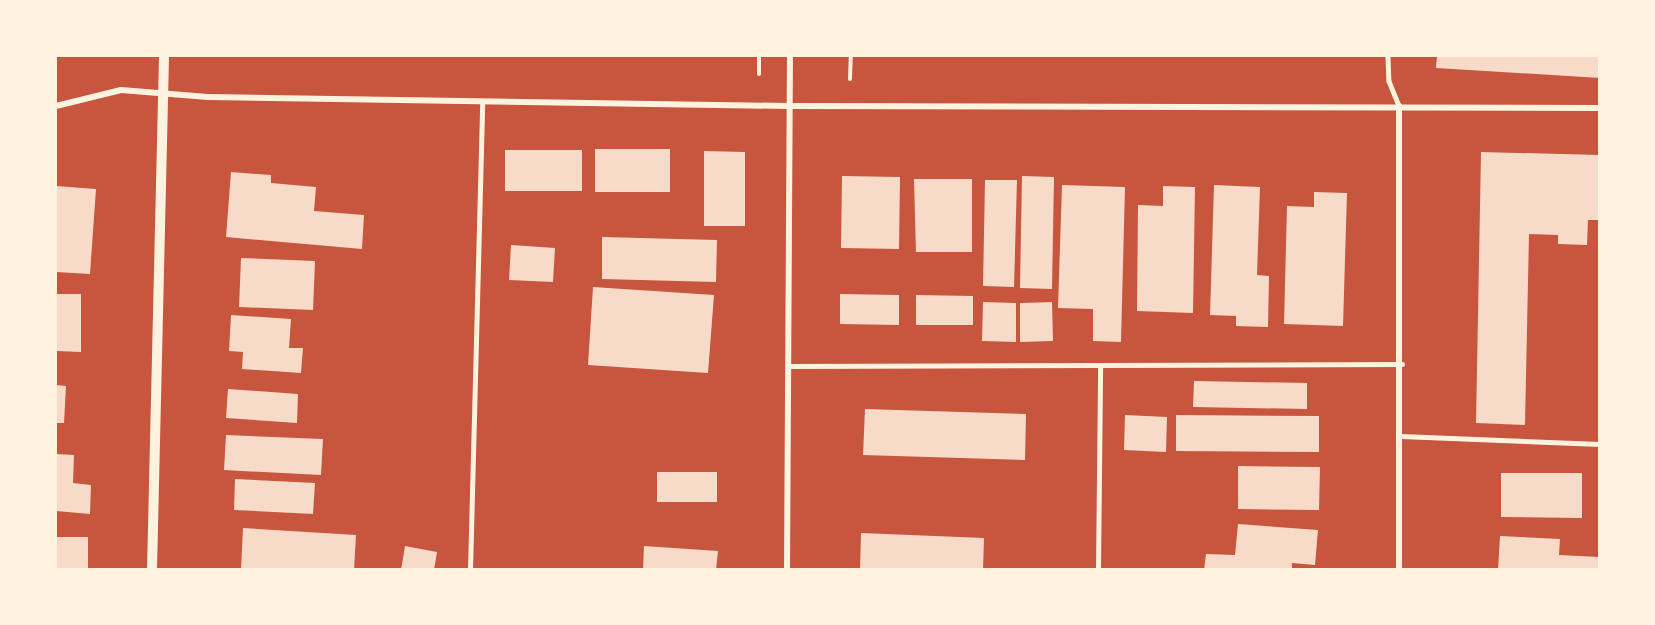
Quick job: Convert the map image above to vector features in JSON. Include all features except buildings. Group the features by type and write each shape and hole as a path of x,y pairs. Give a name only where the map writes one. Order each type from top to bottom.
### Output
{"street":[{"path":"152,570 164,56"},
{"path":"787,570 790,56"},
{"path":"56,106 121,90 164,95 788,106 1399,105 1599,108"},
{"path":"1399,105 1402,364 1399,570"}],"lane":[{"path":"1388,56 1389,81 1399,105"},
{"path":"470,570 482,101"},
{"path":"788,366 1402,364"},
{"path":"1098,570 1100,366"},
{"path":"1401,436 1599,444"}],"path":[{"path":"759,56 759,74"},
{"path":"850,79 851,56"}]}
